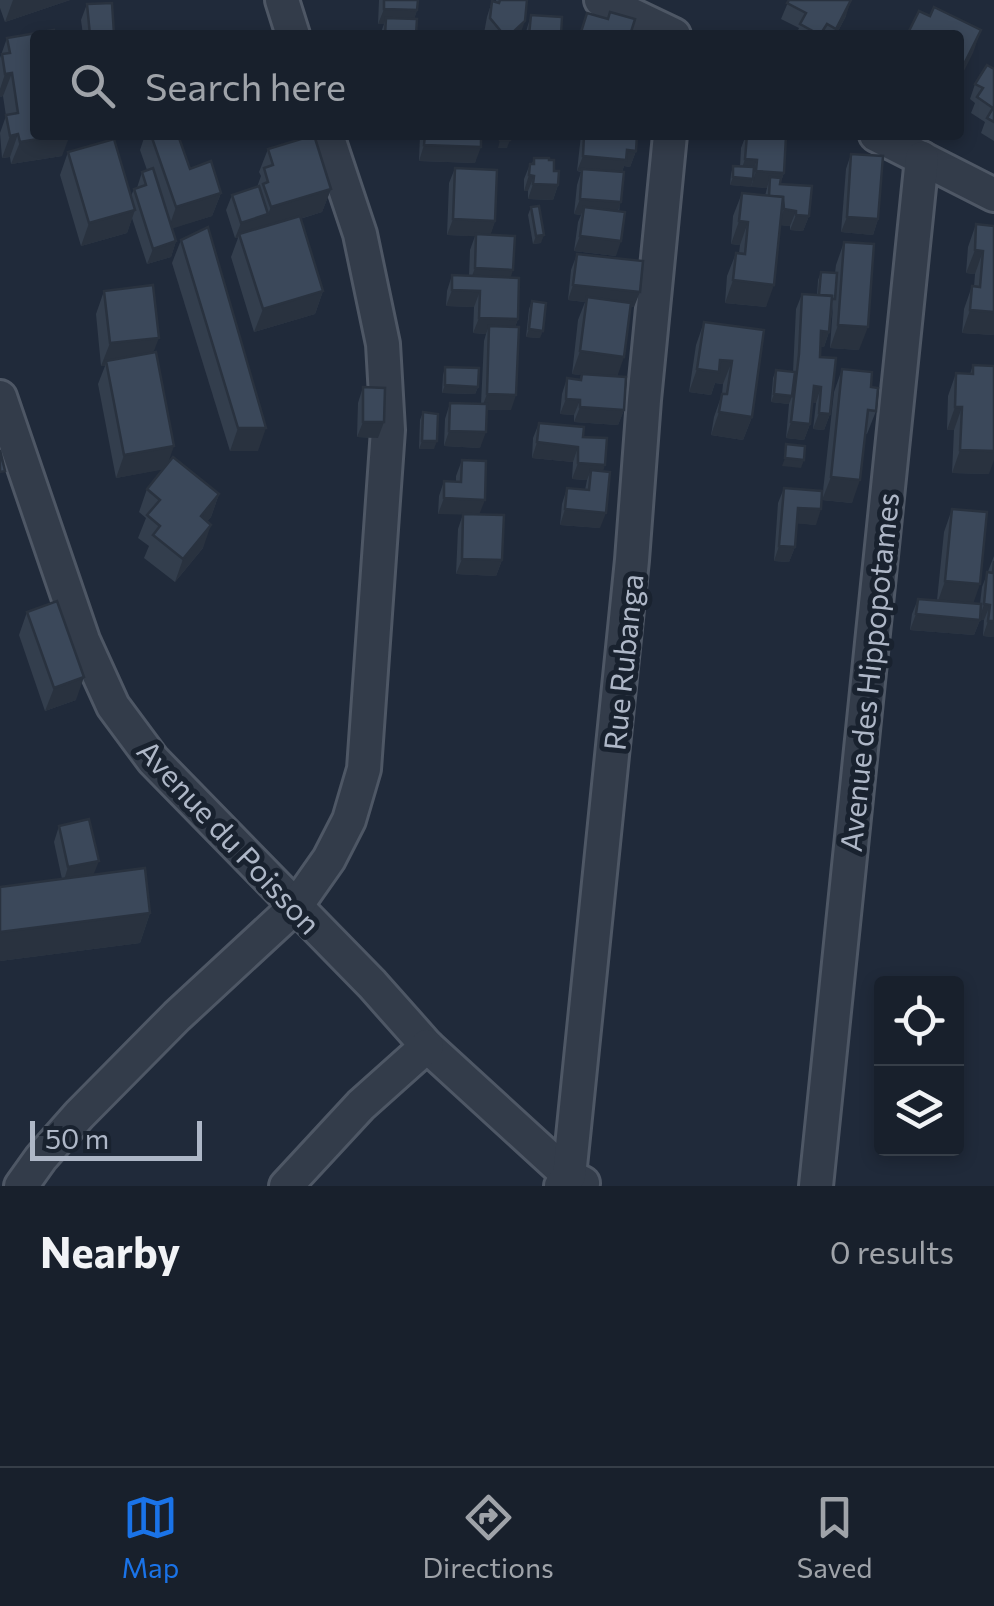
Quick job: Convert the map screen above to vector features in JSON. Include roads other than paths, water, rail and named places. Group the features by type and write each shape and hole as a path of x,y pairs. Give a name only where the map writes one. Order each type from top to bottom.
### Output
{"street":[{"path":"282,0 291,30"},
{"path":"602,0 664,30"},
{"path":"21,1186 40,1158 107,1087 296,906 329,859 349,820 364,769 388,430 383,344 360,234 329,140"},
{"name":"Rue Rubanga","path":"573,1183 670,140"},
{"path":"886,140 994,195"},
{"name":"Avenue des Hippopotames","path":"816,1186 922,158"},
{"name":"Avenue du Poisson","path":"0,398 83,640 113,706 152,760 372,984 427,1046 573,1183"},
{"path":"286,1186 361,1105 427,1046"}]}
